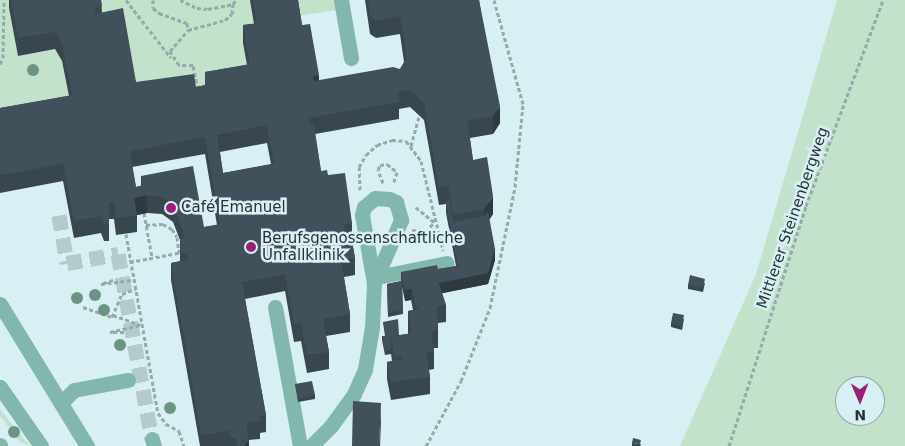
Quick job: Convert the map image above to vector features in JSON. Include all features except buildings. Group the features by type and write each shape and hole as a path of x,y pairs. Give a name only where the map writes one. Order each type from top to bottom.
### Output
{"street":[{"path":"341,0 351,58"},
{"path":"312,446 331,426 354,394 365,369 372,327 376,280 362,215 367,204 375,198 389,199 396,202 401,220 376,280"},
{"path":"376,280 447,263"},
{"path":"0,304 62,402 87,446"},
{"path":"275,307 300,446"},
{"path":"62,402 74,390 128,380"},
{"path":"0,387 42,446"}],"path":[{"path":"0,64 3,58 4,0"},
{"path":"126,0 174,61 179,65 193,65 199,94"},
{"path":"153,0 153,8 159,14 187,22 188,30"},
{"path":"180,0 197,8 233,4"},
{"path":"174,61 170,51 174,43 188,30 226,20 232,14 233,4 236,0"},
{"path":"426,446 461,381 490,308 515,187 523,104 494,0"},
{"name":"Mittlerer Steinenbergweg","path":"729,446 806,206 883,0"},
{"path":"411,146 419,117"},
{"path":"367,204 359,181 359,167 366,155 377,145 392,140 406,141 422,161 435,227 447,263"},
{"path":"144,213 152,257"},
{"path":"130,262 182,252 172,229 163,224 146,224"},
{"path":"126,234 140,325 158,413 166,424 179,432 184,446"},
{"path":"113,280 101,284 133,280"},
{"path":"114,316 122,294 134,289"},
{"path":"84,307 106,318 114,316 140,325"},
{"path":"124,332 110,332 140,325"}],"green space":[{"path":"0,0 55,0 9,8 18,56 55,49 62,61 72,113 0,126"},
{"path":"98,0 250,0 257,41 250,82 136,100 102,23"},
{"path":"295,0 336,0 337,10 297,16"},
{"path":"837,0 905,0 905,446 680,446 756,274"},
{"path":"0,409 30,446 20,442 0,416"}],"tunnel":[{"path":"59,215 67,263 118,254 152,439"}],"place":[{"name":"Café Emanuel","path":"171,208"},
{"name":"Berufsgenossenschaftliche Unfallklinik","path":"251,247"}]}
